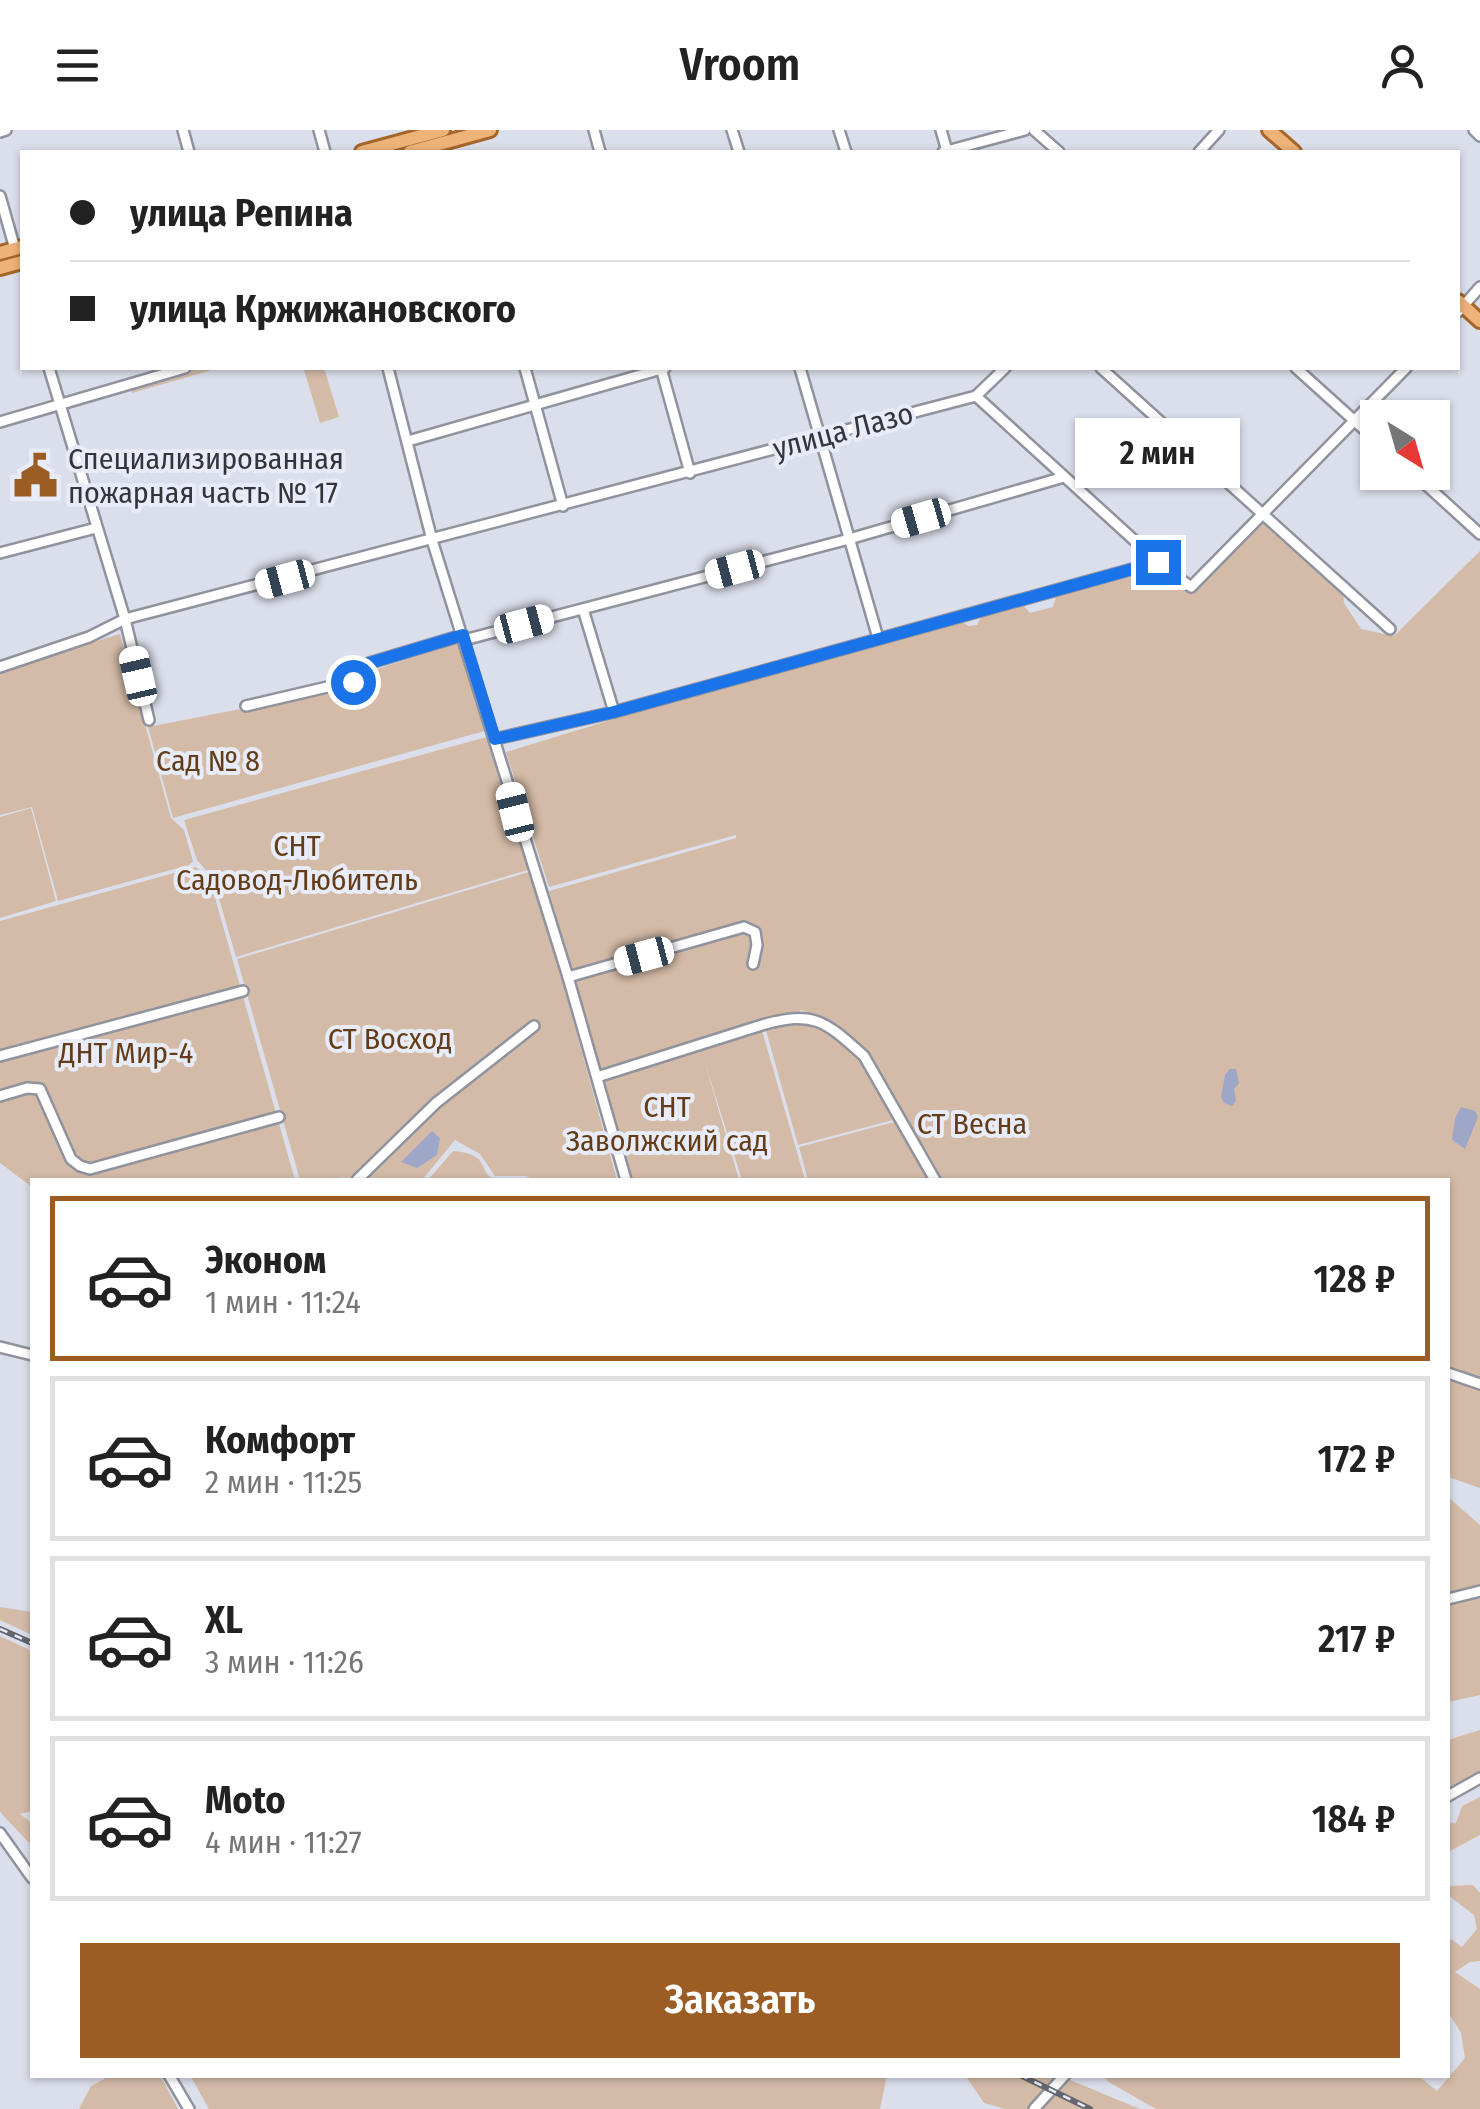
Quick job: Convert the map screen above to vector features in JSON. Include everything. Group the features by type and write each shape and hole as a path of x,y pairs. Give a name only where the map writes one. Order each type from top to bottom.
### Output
{"main road":[{"path":"369,150 443,130"},
{"path":"425,150 462,145 490,130"},
{"path":"1269,130 1292,150"},
{"path":"0,253 17,260"},
{"path":"1460,307 1480,322"}],"street":[{"path":"952,150 1025,130"},
{"path":"1034,130 1057,150"},
{"path":"1202,150 1219,130"},
{"path":"1474,130 1480,136"},
{"path":"0,196 17,260"},
{"path":"1460,305 1480,287"},
{"path":"51,370 124,619 149,720"},
{"path":"0,422 178,370"},
{"path":"389,370 432,540 568,977 625,1178"},
{"path":"526,370 563,506"},
{"path":"408,441 656,370"},
{"path":"664,370 690,472"},
{"path":"801,370 878,638"},
{"path":"1003,370 976,396 1158,562 1191,587 1404,370"},
{"path":"1103,370 1390,629"},
{"path":"1298,370 1360,426"},
{"name":"улица Лазо","path":"0,666 89,637 124,619 976,396"},
{"path":"246,706 353,682 363,665 849,539 1064,477"},
{"path":"1432,490 1480,534"},
{"path":"0,552 96,528"},
{"path":"495,739 614,712 1158,562"},
{"path":"583,609 614,712"},
{"path":"568,977 744,926 755,932 753,964"},
{"path":"0,1056 244,990"},
{"path":"597,1077 788,1018 807,1018 838,1034 864,1056 934,1178"},
{"path":"359,1178 436,1102 534,1026"},
{"path":"0,1096 27,1088 40,1089 71,1158 90,1169 279,1117"},
{"path":"0,1347 30,1354"},
{"path":"1450,1374 1480,1384"},
{"path":"1450,1598 1480,1591"},
{"path":"1450,1795 1480,1778"},
{"path":"0,1833 30,1875"},
{"path":"171,2078 189,2109"},
{"path":"1034,2109 1062,2078"}],"green space":[{"path":"194,370 212,370 132,393 131,388"},
{"path":"304,370 325,370 339,417 320,423"},
{"name":"СТ Весна","path":"1263,522 1343,593 1344,603 1361,629 1394,636 1480,551 1480,1488 1450,1478 1450,1178 936,1178 872,1056 835,1027 802,1010 600,1071 549,891 736,835 549,887 506,752 960,620 968,626 977,625 981,617 1023,605 1030,613 1053,607 1056,597 1158,570 1194,593"},
{"path":"120,634 171,818 184,830 193,861 58,901 32,807 0,815 0,671"},
{"name":"Сад № 8","path":"459,643 488,730 173,818 148,727 353,687 371,671"},
{"name":"СНТ Садовод-Любитель","path":"494,735 531,869 236,957 213,878 197,860 184,820"},
{"path":"31,808 56,901 0,918 0,817"},
{"name":"ДНТ Мир-4","path":"196,867 210,880 294,1178 30,1178 30,1186 0,1163 0,921"},
{"name":"СТ Восход","path":"532,871 616,1178 495,1176 480,1154 455,1140 424,1178 299,1178 237,959"},
{"path":"799,1019 835,1039 859,1059 897,1119 798,1145 765,1027"},
{"name":"СНТ Заволжский сад","path":"761,1027 804,1178 741,1178 705,1063 738,1178 627,1178 600,1079"},
{"path":"898,1121 930,1178 807,1178 799,1147"},
{"path":"453,1151 474,1156 494,1178 430,1178"},
{"path":"1450,1499 1480,1525 1480,1695 1450,1702"},
{"path":"0,1607 30,1612 30,1634 0,1620"},
{"path":"0,1636 30,1650 30,1812 20,1814 30,1822 30,1844 0,1812"},
{"path":"1480,1730 1480,1775 1450,1787 1450,1739"},
{"path":"1480,1797 1480,1835 1450,1851 1450,1823 1456,1823 1462,1806"},
{"path":"1473,1885 1480,1893 1480,1961 1470,1962 1455,1972 1480,1989 1480,2109 1156,2109 1107,2081 1106,2078 1421,2078 1437,2091 1465,2058 1461,2033 1450,2015 1450,1938 1462,1947 1477,1929 1474,1915 1450,1897 1450,1886"},
{"path":"106,2078 162,2078 178,2109 79,2109 91,2086"},
{"path":"192,2078 886,2078 880,2109 209,2109"},
{"path":"967,2078 1065,2078 1140,2109 1005,2109 984,2103"}],"water":[{"path":"1230,1069 1236,1069 1239,1083 1234,1089 1236,1101 1232,1106 1221,1097"},
{"path":"1461,1107 1475,1111 1478,1117 1465,1149 1452,1140"},
{"path":"432,1131 440,1138 437,1155 417,1168 401,1162"}],"railway":[{"path":"0,1629 30,1642"},
{"path":"1026,2078 1090,2109"}],"place":[{"name":"Специализированная пожарная часть № 17","path":"35,476"}],"route":[{"path":"353,682 363,665 463,635 495,739 614,712 1158,562"}]}
